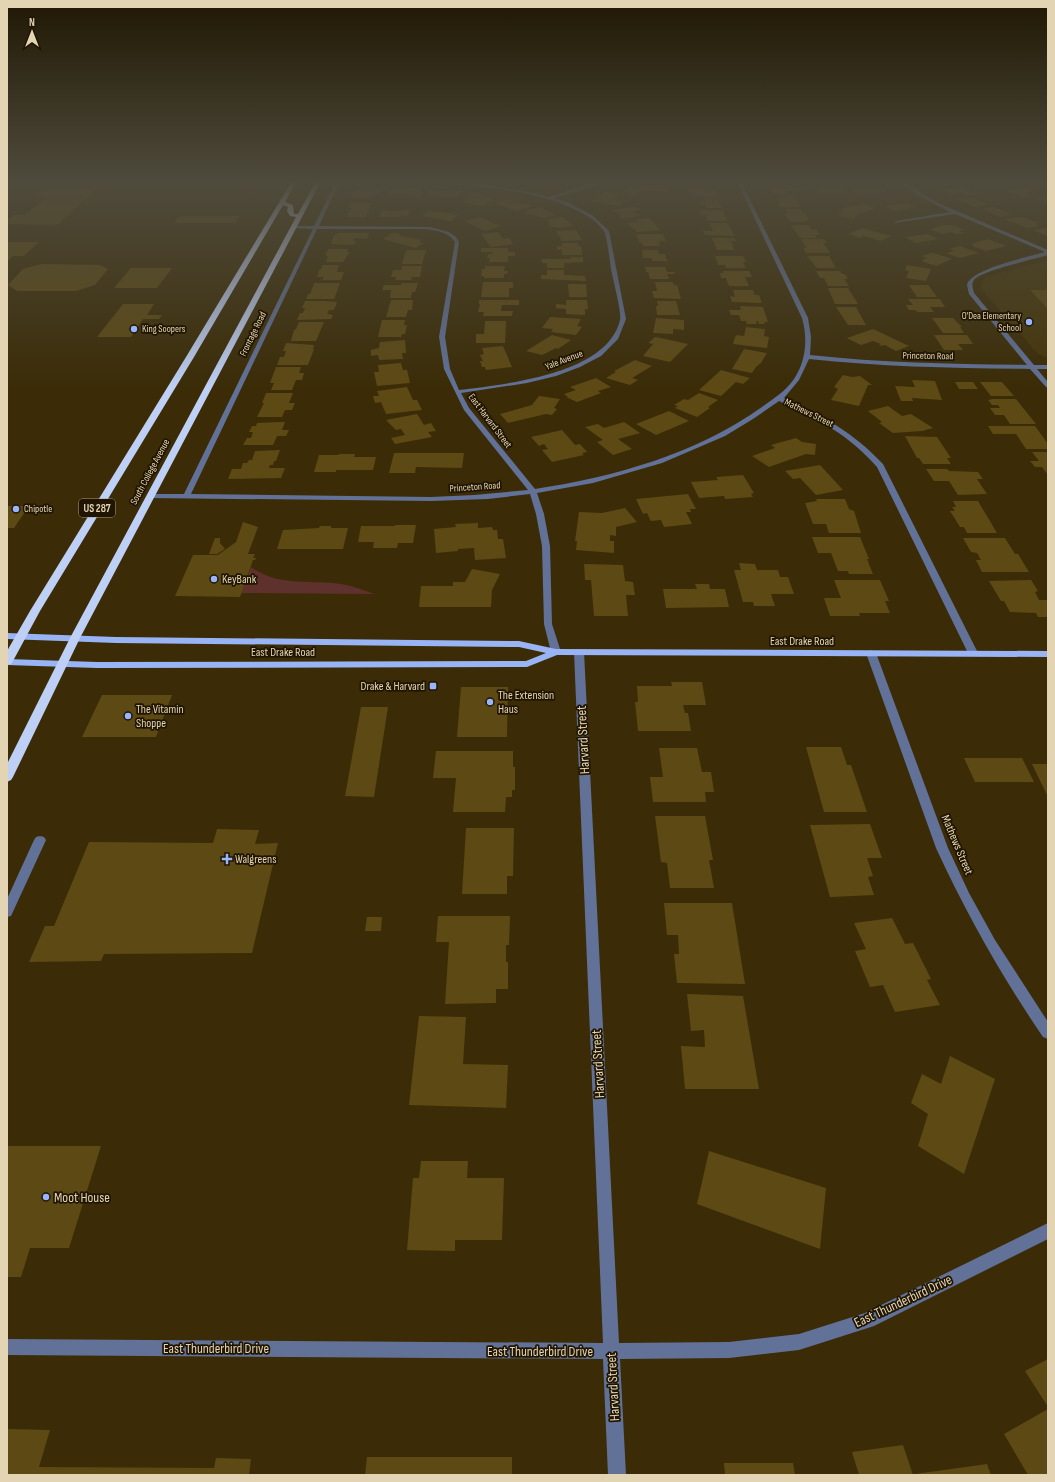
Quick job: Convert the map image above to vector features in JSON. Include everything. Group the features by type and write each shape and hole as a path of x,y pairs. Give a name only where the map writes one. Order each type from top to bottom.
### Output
{"highway":[{"name":"South College Avenue","path":"7,662 20,636 253,250"},
{"name":"South College Avenue","path":"7,777 75,638 282,250"}],"main road":[{"name":"East Drake Road","path":"7,636 116,640 519,644 556,652 1048,654"},
{"name":"East Drake Road","path":"7,662 63,664 527,664 556,652"}],"street":[{"name":"Frontage Road","path":"186,497 304,250"},
{"name":"East Harvard Street","path":"456,250 442,337 447,369 456,392 466,409 533,492 540,514 546,546 548,624 556,652"},
{"name":"Yale Avenue","path":"456,392 516,384 565,371 592,359 606,349 616,339 621,330 623,319 610,250"},
{"name":"Mathews Street","path":"772,250 805,318 809,337 808,356 802,370 794,384 780,399 838,427 868,451 880,466 973,654"},
{"path":"1048,253 983,272 975,276 970,281 968,286 971,293 1048,386"},
{"name":"Princeton Road","path":"808,356 854,362 899,365 1048,367"},
{"name":"Princeton Road","path":"151,496 449,499 533,492 622,473 694,448 724,434 752,418 775,400 780,399"},
{"name":"Harvard Street","path":"579,652 617,1475"},
{"name":"Mathews Street","path":"871,653 951,870 986,938 1024,1000 1048,1033"},
{"path":"7,912 40,840"},
{"name":"East Thunderbird Drive","path":"7,1346 611,1351 728,1350 799,1342 868,1320 1048,1231"}],"shaded area":[{"name":"O'Dea Elementary School","path":"1048,260 1048,358 1038,354 982,290 981,283 986,277"},
{"path":"251,567 272,578 294,582 341,584 374,594 241,593"}],"building":[{"path":"7,250 30,250 24,256 13,256 7,261"},
{"path":"328,250 348,250 347,252 350,252 343,262 326,262 328,256 325,254"},
{"path":"406,250 426,250 422,264 402,264"},
{"path":"481,250 508,250 508,252 515,252 515,256 508,256 508,262 489,262 490,258 487,258 488,254 492,254 493,252 481,252"},
{"path":"562,250 581,250 582,255 562,255"},
{"path":"642,250 658,250 659,254 665,254 667,261 652,261 652,258 643,258"},
{"path":"804,250 828,250 830,253 806,253"},
{"path":"952,250 971,250 979,253 960,258 946,253 954,251"},
{"path":"931,253 952,259 936,266 921,261 927,258 922,256"},
{"path":"715,256 743,256 746,262 743,262 746,268 726,268 725,265 718,265"},
{"path":"807,256 829,256 836,268 817,268"},
{"path":"570,257 583,257 583,262 564,263 564,268 547,268 547,263 542,263 542,259 571,259"},
{"path":"42,264 99,265 108,269 95,285 76,291 17,291 8,285 23,269"},
{"path":"323,265 339,265 337,272 344,272 341,280 322,280 324,277 317,277 319,270"},
{"path":"907,265 931,269 926,281 906,278 909,271 905,270"},
{"path":"402,266 422,266 420,277 412,277 411,280 395,280 396,277 391,277 393,270 401,270"},
{"path":"485,266 505,266 504,271 508,271 507,274 504,274 504,278 484,278 484,276 481,276 482,269 485,269"},
{"path":"645,267 665,267 667,272 674,272 675,274 667,274 669,279 650,279"},
{"path":"131,268 172,268 157,288 114,288"},
{"path":"547,270 564,270 564,275 585,276 586,281 541,279 541,275 547,275"},
{"path":"723,271 749,271 752,277 745,277 749,286 729,286 726,278 721,278 720,273 724,273"},
{"path":"816,271 840,271 842,274 845,274 848,279 844,279 849,286 828,286 824,278 820,278"},
{"path":"483,282 513,282 513,288 509,288 509,297 481,297"},
{"path":"655,282 673,282 674,285 677,285 681,299 654,298 652,291 657,291"},
{"path":"314,283 340,283 334,299 306,299 308,294 310,294"},
{"path":"401,283 418,283 415,292 412,292 411,298 390,298 391,290 382,290 384,285 401,285"},
{"path":"568,284 586,284 587,297 569,297"},
{"path":"909,285 928,285 937,297 917,297"},
{"path":"828,288 848,288 858,304 835,304"},
{"path":"733,290 753,290 755,295 759,295 762,303 732,302 730,296 735,297"},
{"path":"1030,290 1048,290 1048,309"},
{"path":"908,299 940,299 945,307 930,307 934,312 917,312 916,310 909,310 906,305 913,305"},
{"path":"391,300 413,300 412,310 408,310 406,317 386,317"},
{"path":"479,300 519,300 519,305 502,305 501,311 513,311 512,316 483,316 484,312 478,312 480,304"},
{"path":"566,300 587,300 588,309 585,309 585,315 566,314 566,309 556,308 556,304 566,305"},
{"path":"305,301 337,302 334,310 329,310 327,314 333,315 331,319 297,320 300,313 303,313 305,308 302,308"},
{"path":"657,301 676,301 680,315 657,315"},
{"path":"123,304 154,304 147,315 162,315 159,319 143,319 131,337 97,337"},
{"path":"740,306 763,307 768,322 764,322 765,324 759,324 758,321 756,321 757,324 747,324 746,321 741,321 739,315 731,315 729,310 741,310"},
{"path":"836,307 856,307 866,325 848,325"},
{"path":"550,317 581,319 577,326 582,327 576,335 551,332 553,329 542,328"},
{"path":"656,318 684,320 684,330 673,329 673,334 653,333"},
{"path":"932,318 953,318 962,327 960,327 964,333 943,333"},
{"path":"382,320 405,320 404,325 407,325 405,334 402,334 401,337 378,337"},
{"path":"485,321 506,321 505,343 476,343 476,334 484,334"},
{"path":"299,322 324,322 316,341 291,341 294,330"},
{"path":"746,327 765,329 764,336 769,337 767,348 733,344 737,335 744,336"},
{"path":"873,329 909,346 896,351 885,345 881,346 879,345 881,344 873,341 861,345 847,338"},
{"path":"552,335 571,340 558,349 556,348 542,355 526,351"},
{"path":"934,335 967,335 973,344 958,344 963,350 944,350"},
{"path":"655,337 688,344 670,362 643,356 653,344 648,343"},
{"path":"405,340 406,353 402,353 403,359 379,360 378,355 371,356 371,350 379,348 380,342"},
{"path":"286,343 314,345 308,365 277,365 280,357 284,357 286,351 283,351"},
{"path":"503,346 512,367 486,370 485,367 482,367 480,361 483,361 480,355 484,354 482,348"},
{"path":"744,349 767,353 752,373 732,369"},
{"path":"635,360 652,366 632,378 638,380 630,385 606,378 616,372 614,371"},
{"path":"401,363 403,370 407,370 410,383 377,386 374,372 379,372 378,365"},
{"path":"276,367 301,367 299,373 304,373 302,380 296,380 292,390 271,390 274,383 270,383"},
{"path":"721,370 750,378 743,384 736,382 721,396 699,390"},
{"path":"843,375 852,377 860,376 872,385 868,385 859,406 831,400 838,389 834,387"},
{"path":"596,378 611,387 598,391 601,393 577,402 566,397 568,397 564,394 576,390 570,387"},
{"path":"912,380 935,381 942,400 912,398 913,401 901,401 895,386 915,387"},
{"path":"955,382 973,382 978,389 959,389"},
{"path":"980,382 1002,382 1014,396 991,396"},
{"path":"407,387 413,400 417,400 422,410 386,414 381,402 375,403 373,396 379,396 377,391"},
{"path":"266,393 293,393 289,403 295,403 292,410 285,410 282,417 257,417 264,403 262,403"},
{"path":"699,393 718,400 697,417 675,408 678,406 674,405 684,399 688,400"},
{"path":"539,396 560,399 554,408 557,409 552,415 546,414 508,423 500,414 532,405"},
{"path":"1016,399 1036,424 1010,424 1004,415 995,415 990,408 1000,408 998,405 992,405 988,400"},
{"path":"888,406 902,416 911,414 933,428 922,431 893,433 879,423 882,422 868,411"},
{"path":"669,411 689,421 656,435 636,424"},
{"path":"417,414 424,425 431,423 436,431 428,432 432,437 395,444 391,438 405,435 401,429 396,430 386,420"},
{"path":"285,422 282,430 289,430 286,436 277,436 273,445 243,445 247,438 251,438 253,432 249,432 252,426 256,426 257,423"},
{"path":"624,422 640,433 618,439 632,449 613,455 597,442 603,440 585,427 598,424 604,428"},
{"path":"988,426 1035,426 1048,444 1048,449 1026,449 1016,434 993,434"},
{"path":"562,430 575,445 580,444 587,452 582,453 584,455 552,462 542,450 548,449 544,444 539,446 531,437"},
{"path":"905,436 937,437 951,458 947,458 951,464 923,464 919,458 917,458"},
{"path":"796,438 802,442 816,444 815,455 806,454 769,467 752,456 775,448 771,445"},
{"path":"280,450 276,461 274,461 273,465 270,465 269,468 285,468 281,478 228,479 232,469 241,469 243,463 247,463 249,460 252,460 255,451"},
{"path":"1032,452 1048,452 1048,475 1042,467 1035,467 1030,461 1039,461"},
{"path":"394,453 464,453 462,468 416,467 415,473 389,473"},
{"path":"355,454 354,457 376,457 373,470 336,470 336,472 314,472 319,455"},
{"path":"820,465 843,490 816,495 800,478 793,479 785,471"},
{"path":"926,469 947,469 949,471 978,472 983,479 977,479 987,494 958,495 949,481 934,481"},
{"path":"743,475 754,493 751,494 753,497 725,499 724,496 699,498 691,482 718,480 716,477"},
{"path":"688,494 696,509 690,509 691,512 686,512 692,524 664,527 661,520 651,521 647,513 643,514 636,499"},
{"path":"816,499 845,499 849,509 854,511 861,533 829,533 826,524 813,524 805,503 817,501"},
{"path":"953,501 978,501 997,533 967,533 964,527 960,527 950,511 955,511 952,507 956,507"},
{"path":"7,506 29,506 14,528 7,528"},
{"path":"625,508 637,522 616,527 616,536 610,535 610,541 614,541 614,553 576,550 577,541 575,541 579,512 602,513"},
{"path":"243,522 258,527 248,554 255,554 253,558 256,558 253,560 240,597 175,596 193,555 218,555 236,542"},
{"path":"478,523 478,528 492,527 493,530 497,530 498,539 503,539 506,558 475,560 474,548 436,553 434,529 456,527 455,524"},
{"path":"416,525 413,543 398,543 397,548 373,548 374,542 358,542 361,526"},
{"path":"320,526 331,526 331,528 348,528 343,549 277,549 283,530 319,528"},
{"path":"812,537 860,537 873,574 849,574 848,571 838,571 831,553 818,553"},
{"path":"215,538 220,538 220,543 225,549 217,554 209,554"},
{"path":"963,538 1005,538 1015,554 1018,554 1029,572 982,572 976,560 981,560 977,553 971,552"},
{"path":"739,563 755,564 757,570 778,570 780,577 788,577 794,594 771,594 775,606 754,606 753,602 743,602 734,570 741,570"},
{"path":"584,564 623,565 625,581 633,582 635,595 626,595 628,616 594,616 591,580 585,580"},
{"path":"472,569 500,574 492,590 491,607 419,607 421,586 453,586 453,582 465,582"},
{"path":"834,580 880,580 889,601 885,601 890,613 859,613 860,616 830,616 824,598 841,598"},
{"path":"1031,580 1038,591 1035,592 1039,600 1048,600 1048,617 1038,617 1036,613 1010,612 1004,601 1001,601 989,581"},
{"path":"695,584 709,584 710,589 725,589 729,607 666,608 663,589 697,589"},
{"path":"671,682 702,682 706,705 683,705 685,713 688,713 691,731 638,731 635,702 638,702 637,686 672,686"},
{"path":"461,687 508,687 507,737 457,737"},
{"name":"The Vitamin Shoppe","path":"102,695 172,695 156,737 82,737"},
{"path":"361,707 388,707 374,797 345,796"},
{"path":"806,747 841,747 847,765 851,765 867,812 824,812"},
{"path":"659,748 697,748 702,772 711,772 714,792 705,792 706,802 653,802 650,777 663,777"},
{"path":"436,751 513,751 515,790 512,790 512,797 506,797 505,812 453,812 456,778 433,778"},
{"path":"964,758 1022,758 1034,782 975,782"},
{"path":"1032,764 1048,764 1048,797"},
{"path":"655,816 705,816 713,860 709,860 714,888 670,888 667,863 661,862"},
{"path":"870,824 882,858 867,858 873,876 868,877 874,895 830,897 810,825"},
{"path":"466,828 514,828 513,876 507,876 507,894 462,894"},
{"name":"Walgreens","path":"217,829 259,830 255,844 278,843 252,953 104,954 101,961 29,962 45,926 54,926 89,842 213,843"},
{"path":"664,903 732,903 745,984 677,983 674,954 679,954 678,935 667,935"},
{"path":"438,916 510,916 509,945 506,945 506,962 508,962 508,989 496,989 496,1003 445,1004 449,942 436,942"},
{"path":"367,917 382,917 381,931 365,931"},
{"path":"892,918 905,944 913,943 931,979 927,980 940,1005 895,1012 883,985 870,987 855,951 866,949 854,923"},
{"path":"687,994 743,996 759,1089 685,1089 681,1046 705,1047 704,1030 691,1031"},
{"path":"419,1016 466,1017 463,1064 508,1065 506,1108 409,1105"},
{"path":"950,1056 995,1079 964,1174 918,1146 928,1114 911,1103 922,1074 941,1084"},
{"name":"Moot House","path":"7,1146 101,1146 69,1248 30,1248 21,1277 7,1277"},
{"path":"709,1151 826,1188 820,1249 697,1204"},
{"path":"421,1161 468,1161 467,1178 504,1178 502,1240 455,1240 455,1251 407,1250 413,1178 419,1178"},
{"path":"1048,1359 1048,1407 1025,1371"},
{"path":"1048,1409 1048,1475 1028,1475 1004,1434"},
{"path":"7,1429 50,1430 39,1467 214,1468 216,1458 251,1459 249,1475 7,1475"},
{"path":"903,1445 913,1475 859,1475 852,1452"},
{"path":"367,1457 512,1457 512,1475 365,1475"},
{"path":"724,1463 793,1463 795,1475 725,1475"},
{"path":"987,1464 991,1475 915,1475 915,1474"}],"place":[{"name":"O'Dea Elementary School","path":"1029,322"},
{"name":"King Soopers","path":"134,329"},
{"name":"Chipotle","path":"16,509"},
{"name":"KeyBank","path":"214,579"},
{"name":"Drake & Harvard","path":"433,686"},
{"name":"The Extension Haus","path":"490,702"},
{"name":"The Vitamin Shoppe","path":"128,716"},
{"name":"Walgreens","path":"227,859"},
{"name":"Moot House","path":"46,1197"}]}
